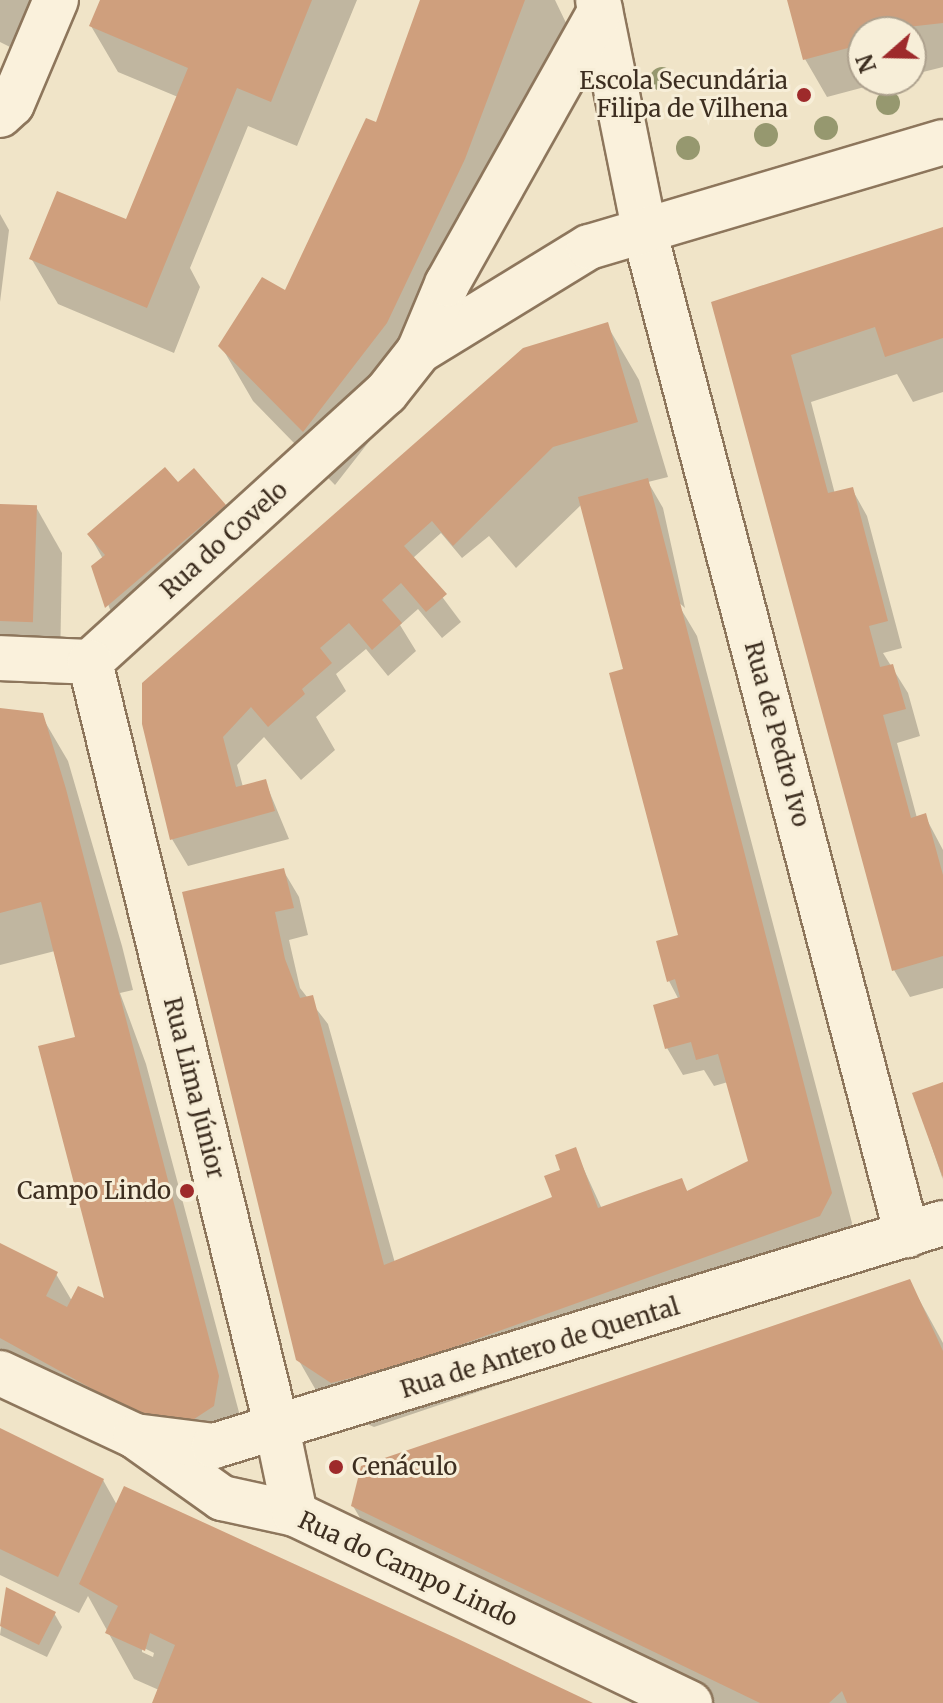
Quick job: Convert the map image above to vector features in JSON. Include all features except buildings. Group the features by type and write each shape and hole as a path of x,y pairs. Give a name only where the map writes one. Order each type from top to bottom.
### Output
{"street":[{"path":"0,115 12,104 56,0"},
{"name":"Rua do Covelo","path":"419,351 589,247 645,234 599,5"},
{"name":"Rua do Covelo","path":"90,662 386,393 419,351 447,284 599,5"},
{"path":"645,234 943,142"},
{"name":"Rua de Pedro Ivo","path":"645,234 925,1229"},
{"path":"0,658 90,662"},
{"name":"Rua Lima Júnior","path":"90,662 277,1428 295,1514"},
{"name":"Rua de Antero de Quental","path":"135,1436 214,1446 925,1229"},
{"name":"Rua do Campo Lindo","path":"0,1373 135,1436 222,1498 295,1514 690,1703"}],"place":[{"name":"Escola Secundária Filipa de Vilhena","path":"804,95"},
{"name":"Campo Lindo","path":"187,1191"},
{"name":"Cenáculo","path":"336,1467"}]}
